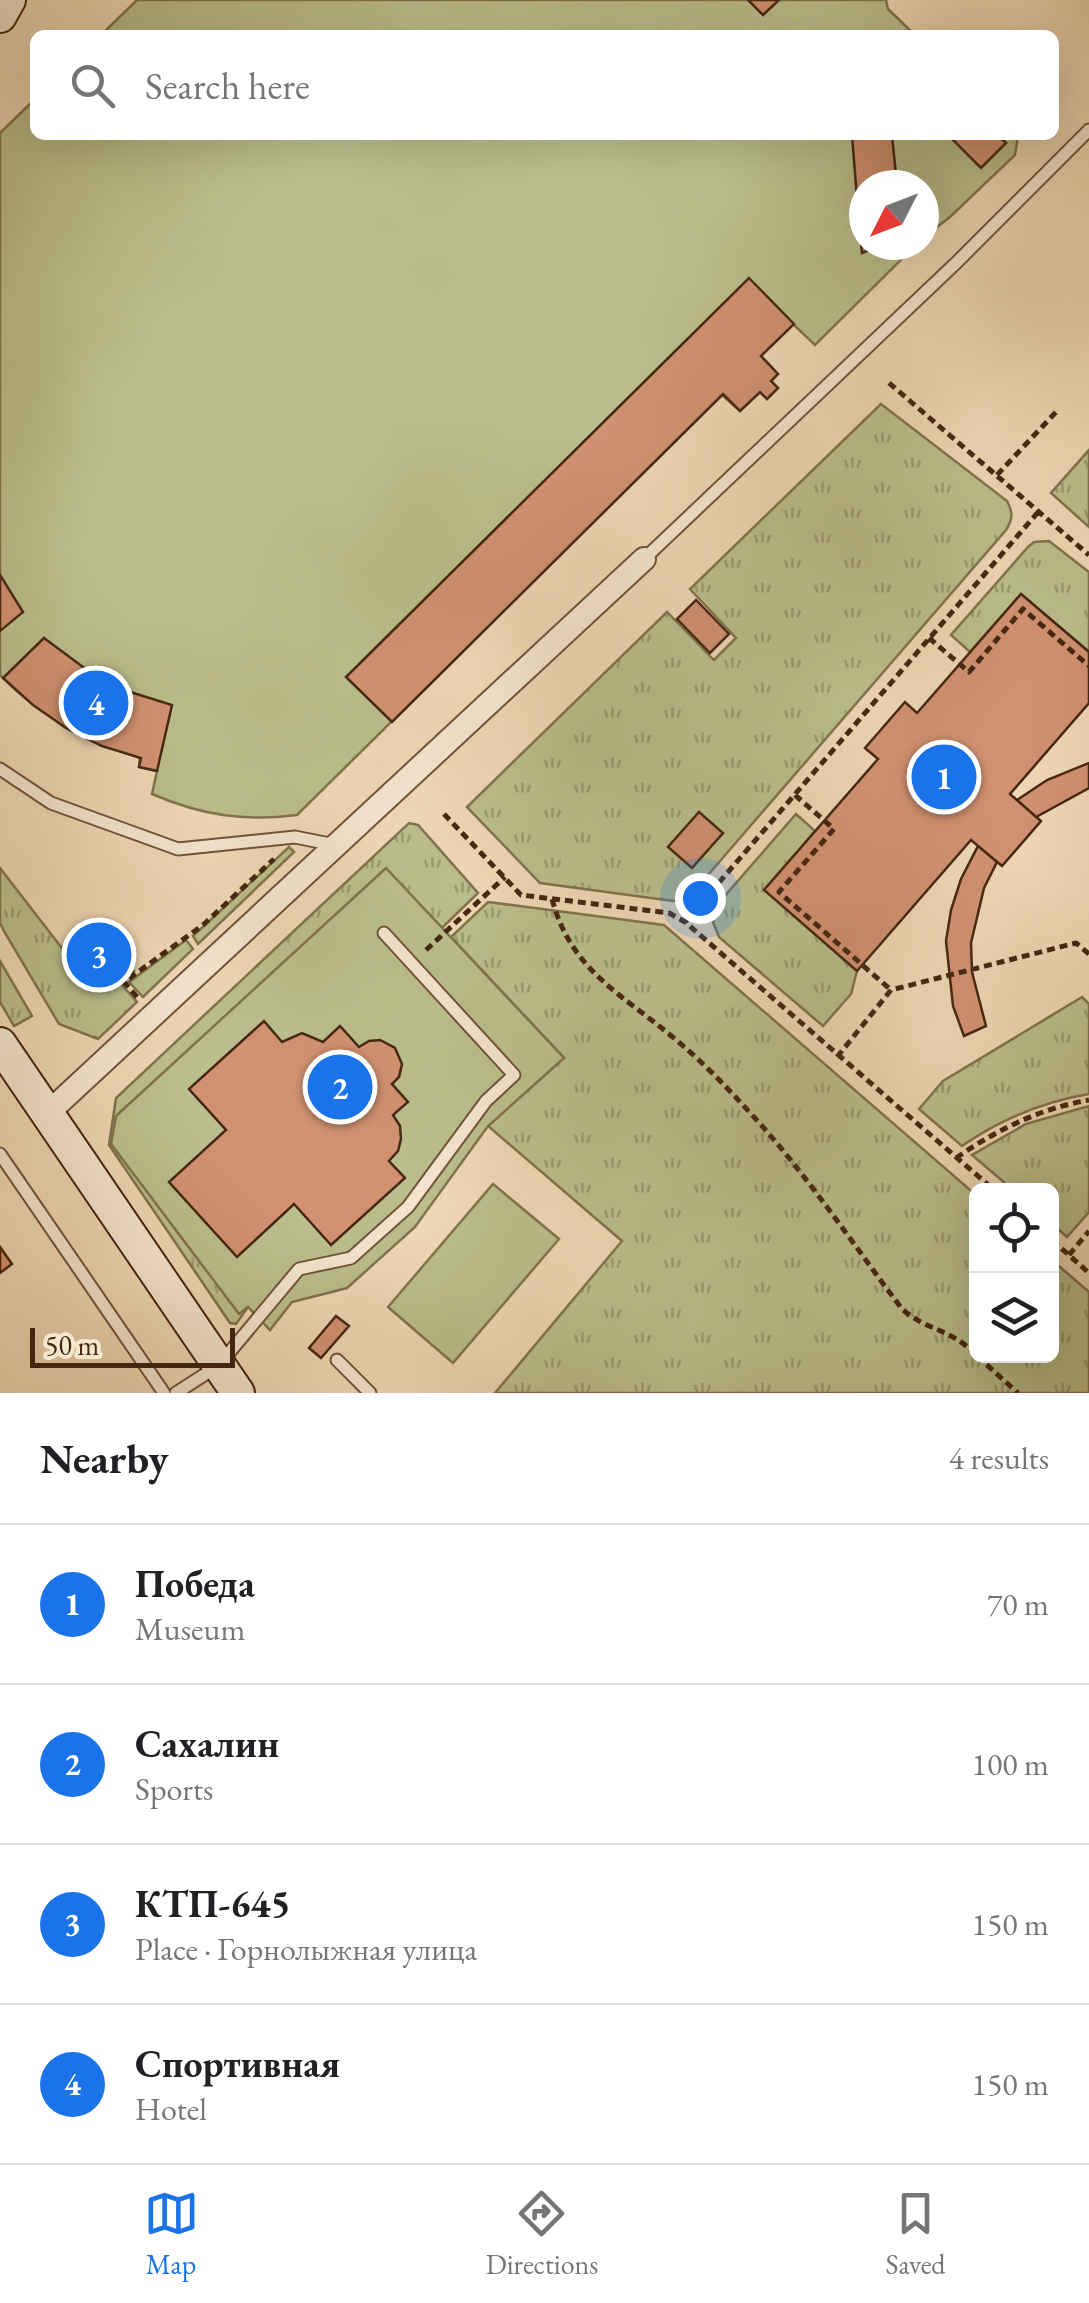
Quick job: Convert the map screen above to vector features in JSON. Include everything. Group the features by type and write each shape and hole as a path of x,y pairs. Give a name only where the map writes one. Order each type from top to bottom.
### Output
{"street":[{"path":"0,16 9,0"},
{"path":"48,1114 644,559"},
{"path":"0,1044 238,1393"}],"lane":[{"path":"644,559 969,250 1089,130"},
{"path":"0,769 51,802 178,849 294,836 335,845"},
{"path":"176,1393 218,1366 299,1269 351,1258 408,1207 486,1101 514,1075 384,934"},
{"path":"0,1154 164,1393"},
{"path":"337,1360 370,1393"}],"path":[{"path":"889,382 1089,555"},
{"path":"998,476 1056,412"},
{"path":"685,922 1039,511"},
{"path":"930,638 969,672 1023,610 1089,666"},
{"path":"794,795 834,828 779,892 891,990"},
{"path":"444,814 521,895 668,913 685,922 986,1183"},
{"path":"142,1002 124,982 203,925 275,857"},
{"path":"412,964 504,878"},
{"path":"552,898 570,948 619,997 675,1039 742,1104 902,1309 915,1320 956,1336 969,1348"},
{"path":"837,1057 891,990 1076,943 1089,954"},
{"path":"956,1158 990,1134 1023,1118 1089,1100"},
{"path":"1068,1255 1089,1232"},
{"path":"1059,1247 1089,1273"},
{"path":"986,1363 1018,1393"}],"green space":[{"path":"137,0 886,0 888,9 910,30 106,30"},
{"path":"30,104 30,140 1017,140 1015,155 939,225 939,170 849,170 849,260 901,260 815,345 793,324 761,356 778,374 771,381 778,388 767,399 760,392 740,411 722,395 297,815 259,818 205,812 152,794 157,771 139,767 140,758 65,725 31,703 0,675 0,133"},
{"path":"881,404 1007,501 1011,516 1006,530 689,897 673,901 540,883 467,807 667,612 714,660 736,638 690,589"},
{"path":"1089,450 1089,527 1051,493"},
{"path":"1049,541 1089,572 1089,652 1021,594 970,652 951,635 1028,547 1034,542"},
{"path":"796,814 815,831 765,890 857,971 851,994 823,1026 719,937 713,922 716,906"},
{"path":"409,823 418,825 478,893 442,928 399,883 251,1303 236,1324 230,1323 109,1145 116,1098"},
{"path":"289,847 294,852 198,944 193,936"},
{"path":"0,868 68,956 102,931 134,971 119,982 137,1002 98,1039 59,1024 5,933 0,923"},
{"path":"386,868 564,1058 488,1126 415,1227 347,1288 292,1302 270,1330 248,1307 239,1314 111,1144 116,1116"},
{"path":"488,902 664,925 969,1189 969,1363 1059,1363 1059,1266 1089,1292 1089,1393 495,1393 622,1241 488,1126 564,1058 451,937"},
{"path":"186,940 193,949 143,997 129,982"},
{"path":"0,961 32,1016 14,1026 0,1002"},
{"path":"1082,997 1089,1004 1089,1094 1022,1113 962,1146 919,1109 943,1081"},
{"path":"1089,1106 1089,1212 1067,1237 1059,1230 1059,1183 1005,1183 972,1155 1026,1124"},
{"path":"493,1184 559,1239 453,1363 388,1307"}],"building":[{"path":"748,0 779,0 763,15"},
{"path":"852,140 892,140 896,170 855,170"},
{"path":"953,140 1006,143 981,168"},
{"path":"749,278 794,324 761,356 778,374 771,381 778,388 767,399 760,392 740,411 723,394 392,722 346,677"},
{"path":"0,575 23,612 0,631"},
{"path":"1021,594 1089,652 1089,703 1010,794 1041,821 1002,866 971,840 857,971 764,890 878,759 865,748 905,702 917,713"},
{"path":"696,600 729,634 710,653 677,619"},
{"path":"44,638 95,676 172,705 157,771 139,767 141,758 102,746 66,728 3,678"},
{"path":"1089,763 1089,788 1036,817 1017,800 1047,780"},
{"path":"699,812 723,833 692,868 668,847"},
{"path":"978,846 997,862 984,888 971,943 972,972 986,1026 964,1036 953,1006 946,941 961,879"},
{"path":"100,940 114,958 99,970 85,952"},
{"path":"264,1021 282,1042 302,1033 323,1042 340,1026 359,1047 380,1040 395,1048 402,1064 399,1077 392,1084 408,1102 393,1115 400,1126 401,1139 398,1151 389,1161 405,1178 331,1245 294,1204 237,1257 169,1182 226,1130 189,1089"},
{"path":"0,1247 12,1264 0,1273"},
{"path":"336,1316 349,1326 321,1358 309,1348"}],"place":[{"name":"Спортивная","path":"96,703"},
{"name":"Победа","path":"944,777"},
{"name":"КТП-645","path":"99,955"},
{"name":"Сахалин","path":"340,1087"}]}
